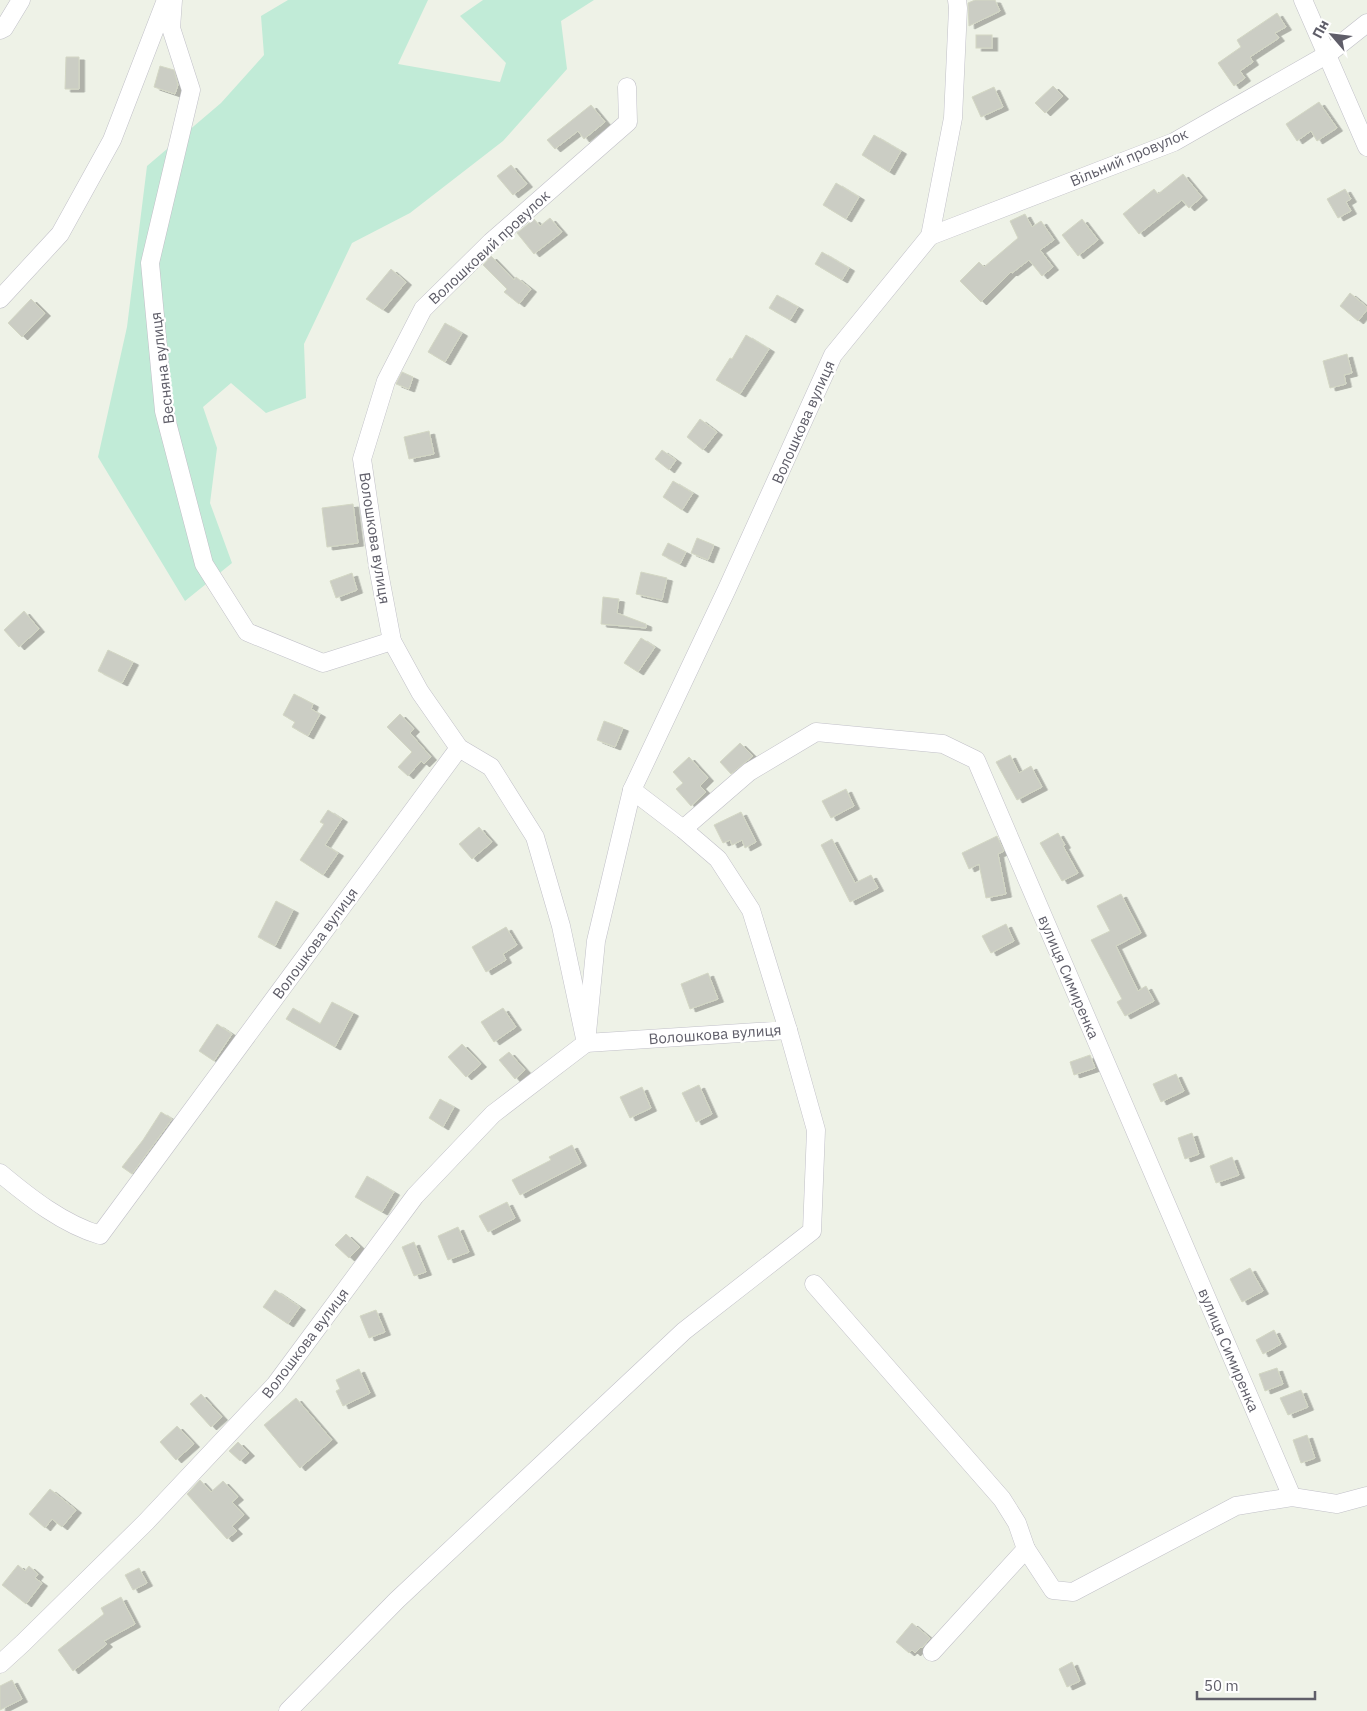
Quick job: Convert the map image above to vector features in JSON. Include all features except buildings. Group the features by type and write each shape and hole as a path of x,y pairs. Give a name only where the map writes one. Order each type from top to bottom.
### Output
{"street":[{"path":"0,30 4,28 21,0"},
{"path":"0,299 60,234 103,157 112,140 166,0"},
{"name":"Весняна вулиця","path":"173,0 171,28 191,90 150,263 164,411 204,564 247,632 323,663 392,641"},
{"name":"Волошкова вулиця","path":"586,1043 596,941 632,790 727,589 833,355 930,236 953,118 958,8 956,0"},
{"path":"1303,0 1367,147"},
{"name":"Вільний провулок","path":"930,236 1174,142 1328,54 1367,24"},
{"name":"Волошковий провулок","path":"362,458 386,381 422,309 491,242 628,122 627,87"},
{"name":"Волошкова вулиця","path":"362,458 378,566 392,641 420,692 459,748 491,767 535,837 561,926 586,1043"},
{"name":"вулиця Симиренка","path":"683,829 749,772 816,732 943,744 976,760 1292,1497"},
{"name":"Волошкова вулиця","path":"0,1173 29,1197 84,1231 100,1235 459,748"},
{"name":"Волошкова вулиця","path":"0,1664 146,1522 276,1385 415,1196 493,1114 586,1043 788,1030 751,910 718,859 632,790"},
{"path":"288,1711 397,1600 677,1338 812,1230 816,1130 788,1030"},
{"path":"814,1284 1002,1500 1017,1523 1026,1549 1053,1590 1073,1592 1236,1506 1292,1497 1337,1504 1367,1496"},
{"path":"932,1652 1026,1549"}],"green space":[{"path":"288,0 428,0 398,64 500,82 506,63 460,16 483,0 594,0 561,21 567,69 503,141 410,213 352,243 304,344 306,398 266,413 231,383 203,407 217,448 210,503 232,563 185,601 98,457 127,327 147,166 221,103 264,55 261,16"}]}
